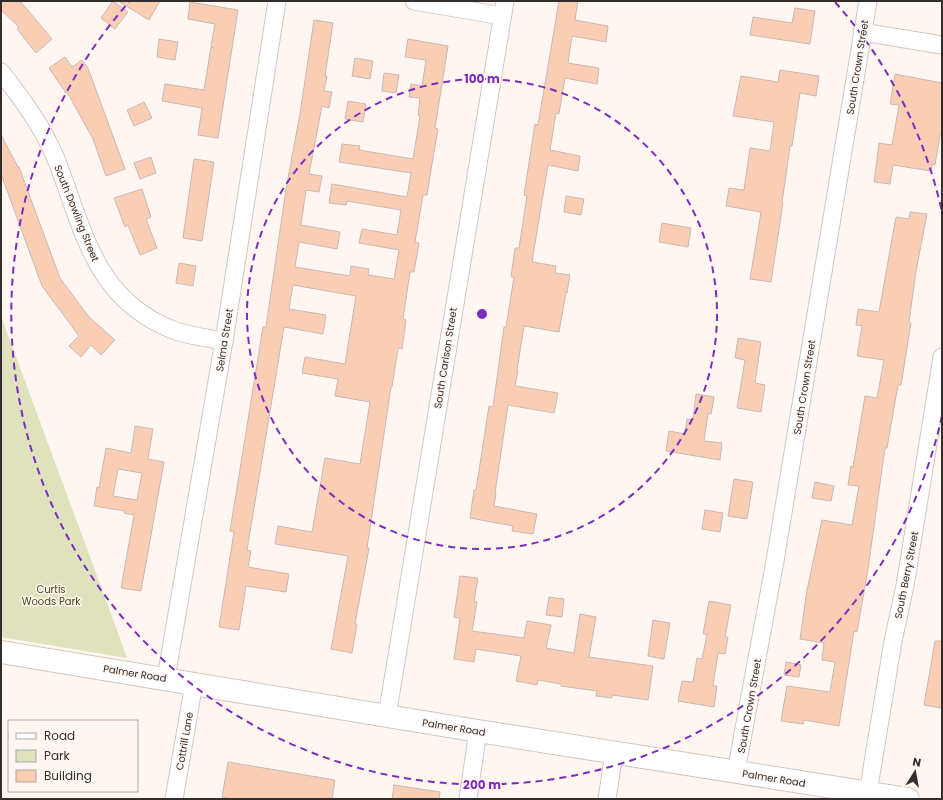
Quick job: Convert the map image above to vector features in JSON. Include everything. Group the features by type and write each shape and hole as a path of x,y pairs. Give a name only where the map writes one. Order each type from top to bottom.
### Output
{"street":[{"name":"Selma Street","path":"166,678 224,341 277,1"},
{"path":"414,1 503,8"},
{"name":"South Crown Street","path":"736,772 775,561 868,1"},
{"name":"South Carlson Street","path":"386,716 503,8"},
{"path":"862,32 942,45"},
{"name":"South Dowling Street","path":"1,72 30,112 45,137 55,158 91,253 101,272 113,288 133,308 160,324 190,335 224,341"},
{"name":"South Berry Street","path":"868,793 893,641 905,586 942,357"},
{"name":"Palmer Road","path":"1,652 736,772 834,794 868,793 908,799"},
{"name":"Cottrill Lane","path":"174,799 194,683"},
{"path":"468,799 478,731"},
{"path":"607,799 614,753"}],"green space":[{"name":"Curtis Woods Park","path":"1,316 117,630 127,658 1,637"}],"building":[{"path":"1,1 20,1 52,39 36,53 17,29 19,27 1,10"},
{"path":"113,1 128,12 115,29 101,18"},
{"path":"118,1 160,1 149,20"},
{"path":"559,1 578,1 575,20 608,26 606,42 572,36 568,63 599,68 597,84 565,78 559,114 556,113 550,150 580,156 578,171 548,165 532,262 556,266 555,273 570,275 559,332 524,326 515,386 558,393 554,413 508,405 495,493 494,506 537,514 533,534 512,531 513,526 470,518 474,490 476,490 489,406 493,407 504,327 506,327 514,277 511,277 515,248 519,248 527,196 524,195 535,124 538,125"},
{"path":"190,2 238,10 218,138 198,135 202,108 162,101 165,84 204,90 211,47 214,48 211,46 215,24 188,19"},
{"path":"795,8 815,11 810,44 750,35 753,17 792,23"},
{"path":"314,20 333,23 324,91 332,92 329,108 322,106 309,174 322,176 319,192 306,190 301,225 340,232 337,249 299,242 295,267 350,276 351,266 369,269 368,275 394,279 399,250 359,243 362,229 397,235 401,210 347,201 346,205 329,203 332,184 407,197 411,173 339,162 342,144 360,146 359,150 413,159 420,116 418,115 420,98 409,97 411,84 422,86 426,60 405,57 408,39 448,46 435,128 438,129 427,195 423,195 415,242 419,243 414,272 410,272 403,319 406,320 402,349 398,348 391,387 367,548 369,548 355,624 357,624 352,653 331,649 348,556 275,544 278,526 312,532 325,458 360,464 370,402 335,396 338,379 302,373 305,357 345,364 356,296 293,285 289,309 326,315 323,334 284,327 247,550 251,551 248,567 289,574 286,592 246,586 239,630 219,627 234,532 230,531 263,327 266,327 286,189 300,114"},
{"path":"159,39 178,42 175,60 157,57"},
{"path":"65,57 72,67 82,60 88,68 125,169 106,176 93,139 67,92 66,93 49,68"},
{"path":"355,58 373,61 370,79 352,76"},
{"path":"780,70 819,76 816,96 800,93 792,146 790,146 771,282 750,279 761,212 726,206 729,188 744,190 750,148 770,151 774,122 733,116 741,76 778,82"},
{"path":"384,73 399,75 396,93 382,91"},
{"path":"895,74 942,83 942,135 940,135 935,165 932,164 931,171 893,165 890,184 874,182 879,143 892,145 899,105 890,104"},
{"path":"348,101 366,104 363,122 345,119"},
{"path":"144,102 152,118 134,126 127,110"},
{"path":"1,135 19,167 60,278 89,317 115,340 101,355 91,345 81,357 69,346 79,336 42,286 1,174"},
{"path":"151,157 156,173 140,179 134,163"},
{"path":"194,159 214,162 202,241 183,238"},
{"path":"142,189 151,217 146,219 157,248 140,255 128,225 125,227 114,198"},
{"path":"566,196 584,199 581,215 564,212"},
{"path":"910,212 927,214 916,271 909,322 911,323 901,385 898,385 887,448 885,448 868,569 857,632 854,631 839,726 804,720 803,724 781,721 787,686 830,692 835,662 822,660 824,643 800,639 807,590 822,520 852,525 859,486 848,485 851,466 853,467 865,396 877,398 884,360 857,356 862,326 856,325 858,309 879,312 896,217 909,219"},
{"path":"662,223 691,228 688,247 659,242"},
{"path":"179,263 196,266 193,286 176,283"},
{"path":"738,338 761,342 755,383 765,385 761,412 737,408 745,360 735,358"},
{"path":"696,394 714,397 711,414 708,413 704,441 722,443 720,460 666,451 669,431 685,434 687,419 693,420"},
{"path":"135,426 153,429 148,459 164,462 141,591 121,588 134,515 124,513 125,511 94,506 97,487 99,488 106,448 131,453","holes":["118,469 142,473 137,500 113,496"]},
{"path":"734,479 753,482 747,519 728,516"},
{"path":"815,482 834,486 831,501 812,498"},
{"path":"705,510 723,513 720,532 702,529"},
{"path":"460,576 478,578 474,601 477,602 472,631 524,638 527,621 551,625 546,648 574,653 580,614 596,617 589,657 653,666 648,700 612,695 612,698 596,696 597,691 561,686 561,684 538,680 537,685 516,681 521,656 476,649 474,662 454,659 460,618 454,617"},
{"path":"549,597 564,599 562,617 546,615"},
{"path":"709,601 731,605 725,637 728,637 725,654 718,653 713,686 717,686 714,707 678,701 682,681 693,682 697,658 702,659 707,634 703,634"},
{"path":"653,620 670,623 664,659 648,656"},
{"path":"935,641 942,641 942,708 924,705"},
{"path":"786,662 801,665 799,677 784,675"},
{"path":"228,762 335,780 332,799 233,799 222,797"},
{"path":"394,785 440,792 439,799 392,799"}]}
